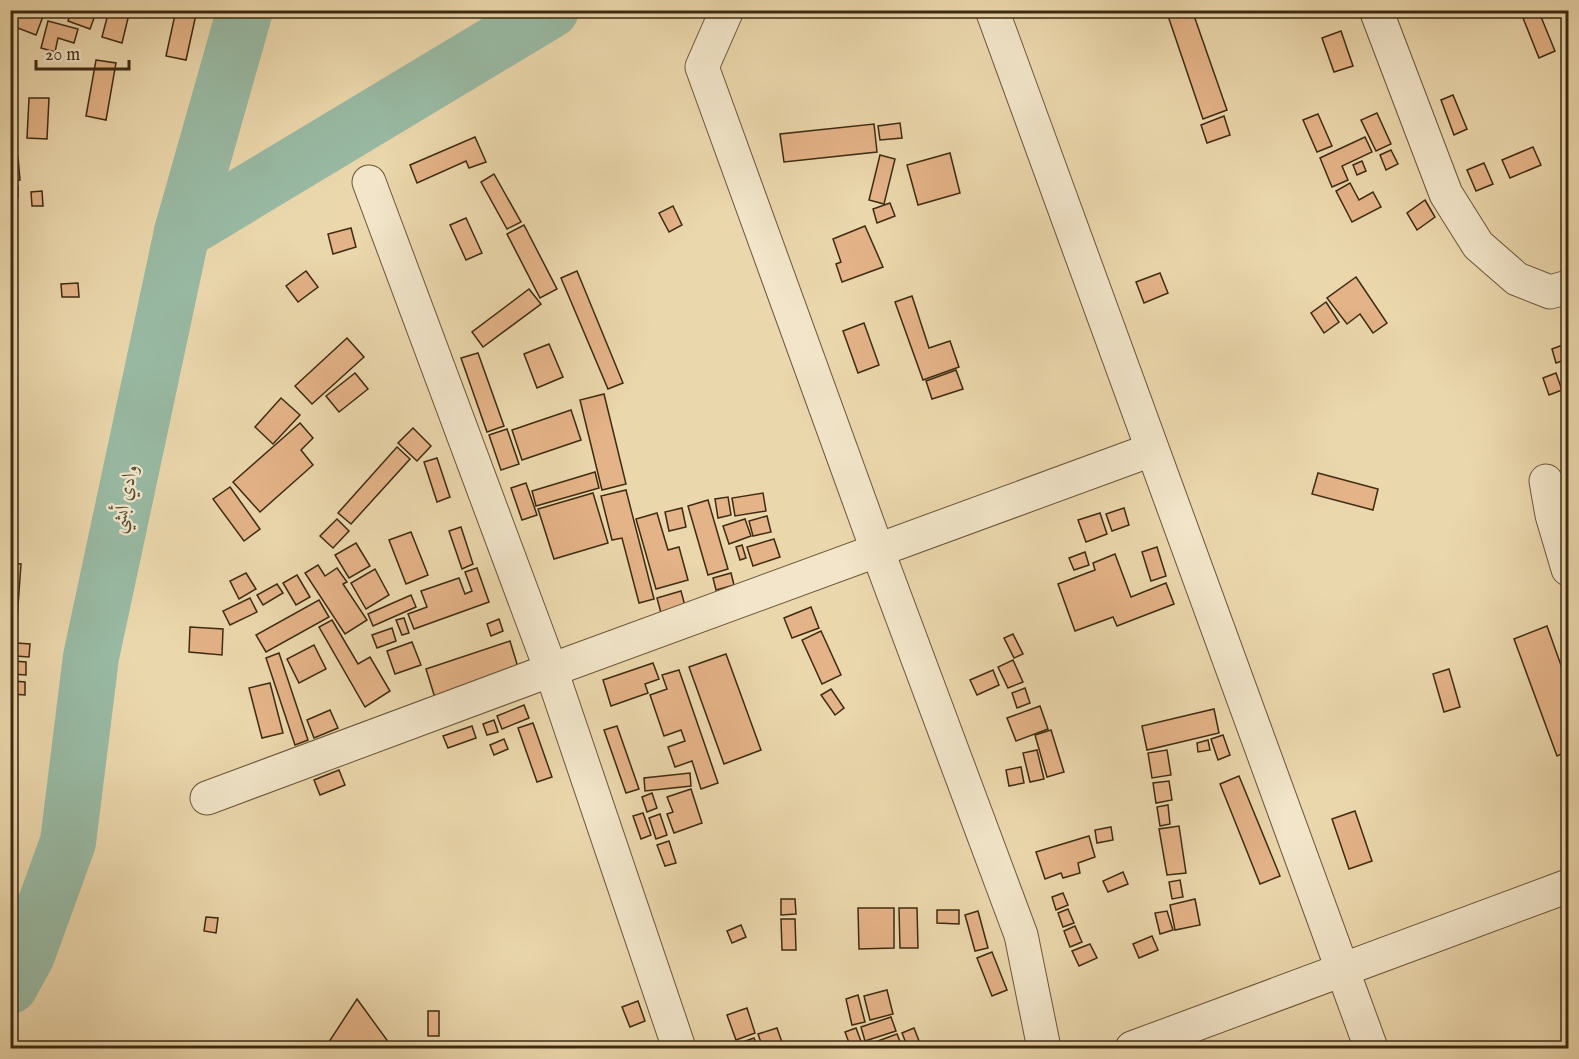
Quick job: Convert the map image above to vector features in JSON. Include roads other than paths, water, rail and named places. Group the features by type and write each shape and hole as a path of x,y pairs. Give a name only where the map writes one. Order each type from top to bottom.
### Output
{"street":[{"path":"727,10 702,67 878,552 1021,935 1044,1048"},
{"path":"992,10 1371,1048"},
{"path":"1376,10 1446,194 1478,245 1516,279 1550,292 1569,288"},
{"path":"369,182 551,670 679,1048"},
{"path":"207,798 1152,450"},
{"path":"1546,482 1552,515 1569,570"},
{"path":"1132,1048 1569,886"}],"waterway":[{"name":"وادي أبشي","path":"10,986 27,955 68,842 91,657 182,232 245,10"},
{"path":"182,232 551,10"}]}
